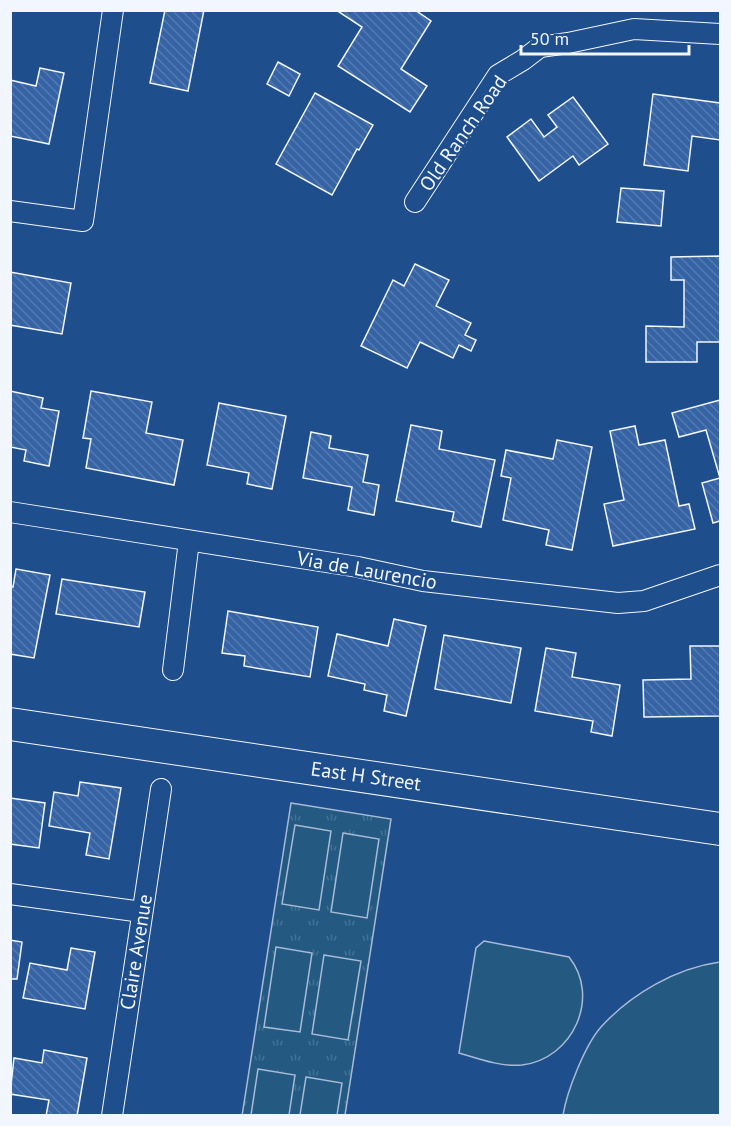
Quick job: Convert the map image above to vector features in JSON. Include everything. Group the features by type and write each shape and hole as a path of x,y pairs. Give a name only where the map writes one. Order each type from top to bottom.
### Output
{"main road":[{"name":"East H Street","path":"10,724 720,829"}],"street":[{"path":"10,211 83,222 113,10"},
{"name":"Old Ranch Road","path":"415,202 498,75 540,47 634,29 720,34"},
{"name":"Via de Laurencio","path":"10,512 358,567 423,581 618,603 644,602 720,575"},
{"path":"174,670 189,541"},
{"name":"Claire Avenue","path":"112,1116 161,789"},
{"path":"10,894 142,912"}],"green space":[{"path":"291,803 391,819 345,1115 242,1116"},
{"path":"295,825 331,831 319,910 282,904"},
{"path":"343,833 379,839 367,918 331,912"},
{"path":"484,941 569,957 578,973 582,990 582,1007 577,1024 568,1039 555,1051 540,1060 522,1065 506,1065 459,1053 476,948"},
{"path":"276,947 312,953 300,1032 264,1027"},
{"path":"324,955 361,961 348,1040 312,1034"},
{"path":"720,962 720,1115 563,1115 583,1056 595,1035 613,1015 655,984 687,970"},
{"path":"258,1069 295,1075 289,1115 251,1115"},
{"path":"306,1077 342,1083 337,1115 300,1115"}],"building":[{"path":"165,10 204,10 188,91 150,83"},
{"path":"336,10 415,10 431,21 401,69 427,86 410,112 338,66 362,27"},
{"path":"278,62 300,74 289,96 267,84"},
{"path":"40,68 64,73 49,144 10,136 10,80 36,86"},
{"path":"315,93 373,125 332,195 276,164"},
{"path":"653,94 720,103 720,140 692,136 688,171 644,165"},
{"path":"573,97 608,144 579,165 573,156 539,181 507,137 531,119 544,137 557,127 548,115"},
{"path":"621,188 664,191 661,226 617,222"},
{"path":"720,256 720,342 697,342 697,362 646,362 646,326 684,327 684,280 671,280 671,257"},
{"path":"415,264 449,280 436,306 471,323 465,335 476,340 471,351 459,345 453,358 420,342 407,368 361,346 393,280 404,286"},
{"path":"10,272 71,283 62,334 10,325"},
{"path":"10,391 43,398 41,408 59,411 49,466 24,461 26,450 10,447"},
{"path":"91,391 152,402 146,433 183,440 174,485 86,468 91,439 83,438"},
{"path":"720,400 720,478 706,430 679,437 672,413"},
{"path":"219,403 286,416 272,489 247,484 249,473 207,465"},
{"path":"411,425 442,431 439,449 495,460 481,527 452,521 454,512 396,501"},
{"path":"635,426 639,445 665,440 679,506 689,504 695,529 613,546 604,504 624,500 610,431"},
{"path":"311,432 331,436 329,448 368,455 363,482 379,485 374,515 348,510 352,487 303,478"},
{"path":"557,440 592,447 572,550 546,545 549,530 503,520 511,478 501,476 506,450 553,459"},
{"path":"720,478 720,521 713,523 702,483"},
{"path":"16,569 50,575 34,658 10,654 10,586 13,587"},
{"path":"62,579 145,592 139,627 56,614"},
{"path":"228,611 318,627 310,677 244,666 245,656 222,653"},
{"path":"394,619 426,626 406,716 384,711 387,695 364,690 365,684 328,676 337,634 388,646"},
{"path":"444,635 521,648 511,703 435,689"},
{"path":"690,646 720,646 720,716 644,717 643,680 691,679"},
{"path":"546,648 576,653 572,677 620,685 612,736 591,732 593,721 535,711"},
{"path":"80,782 121,788 109,859 86,855 90,833 49,826 54,792 78,796"},
{"path":"10,798 45,803 39,848 10,844"},
{"path":"10,940 22,942 17,979 10,979"},
{"path":"71,948 95,952 85,1009 23,998 30,963 67,970"},
{"path":"44,1050 87,1058 77,1116 46,1116 49,1100 10,1094 14,1058 42,1063"}]}
